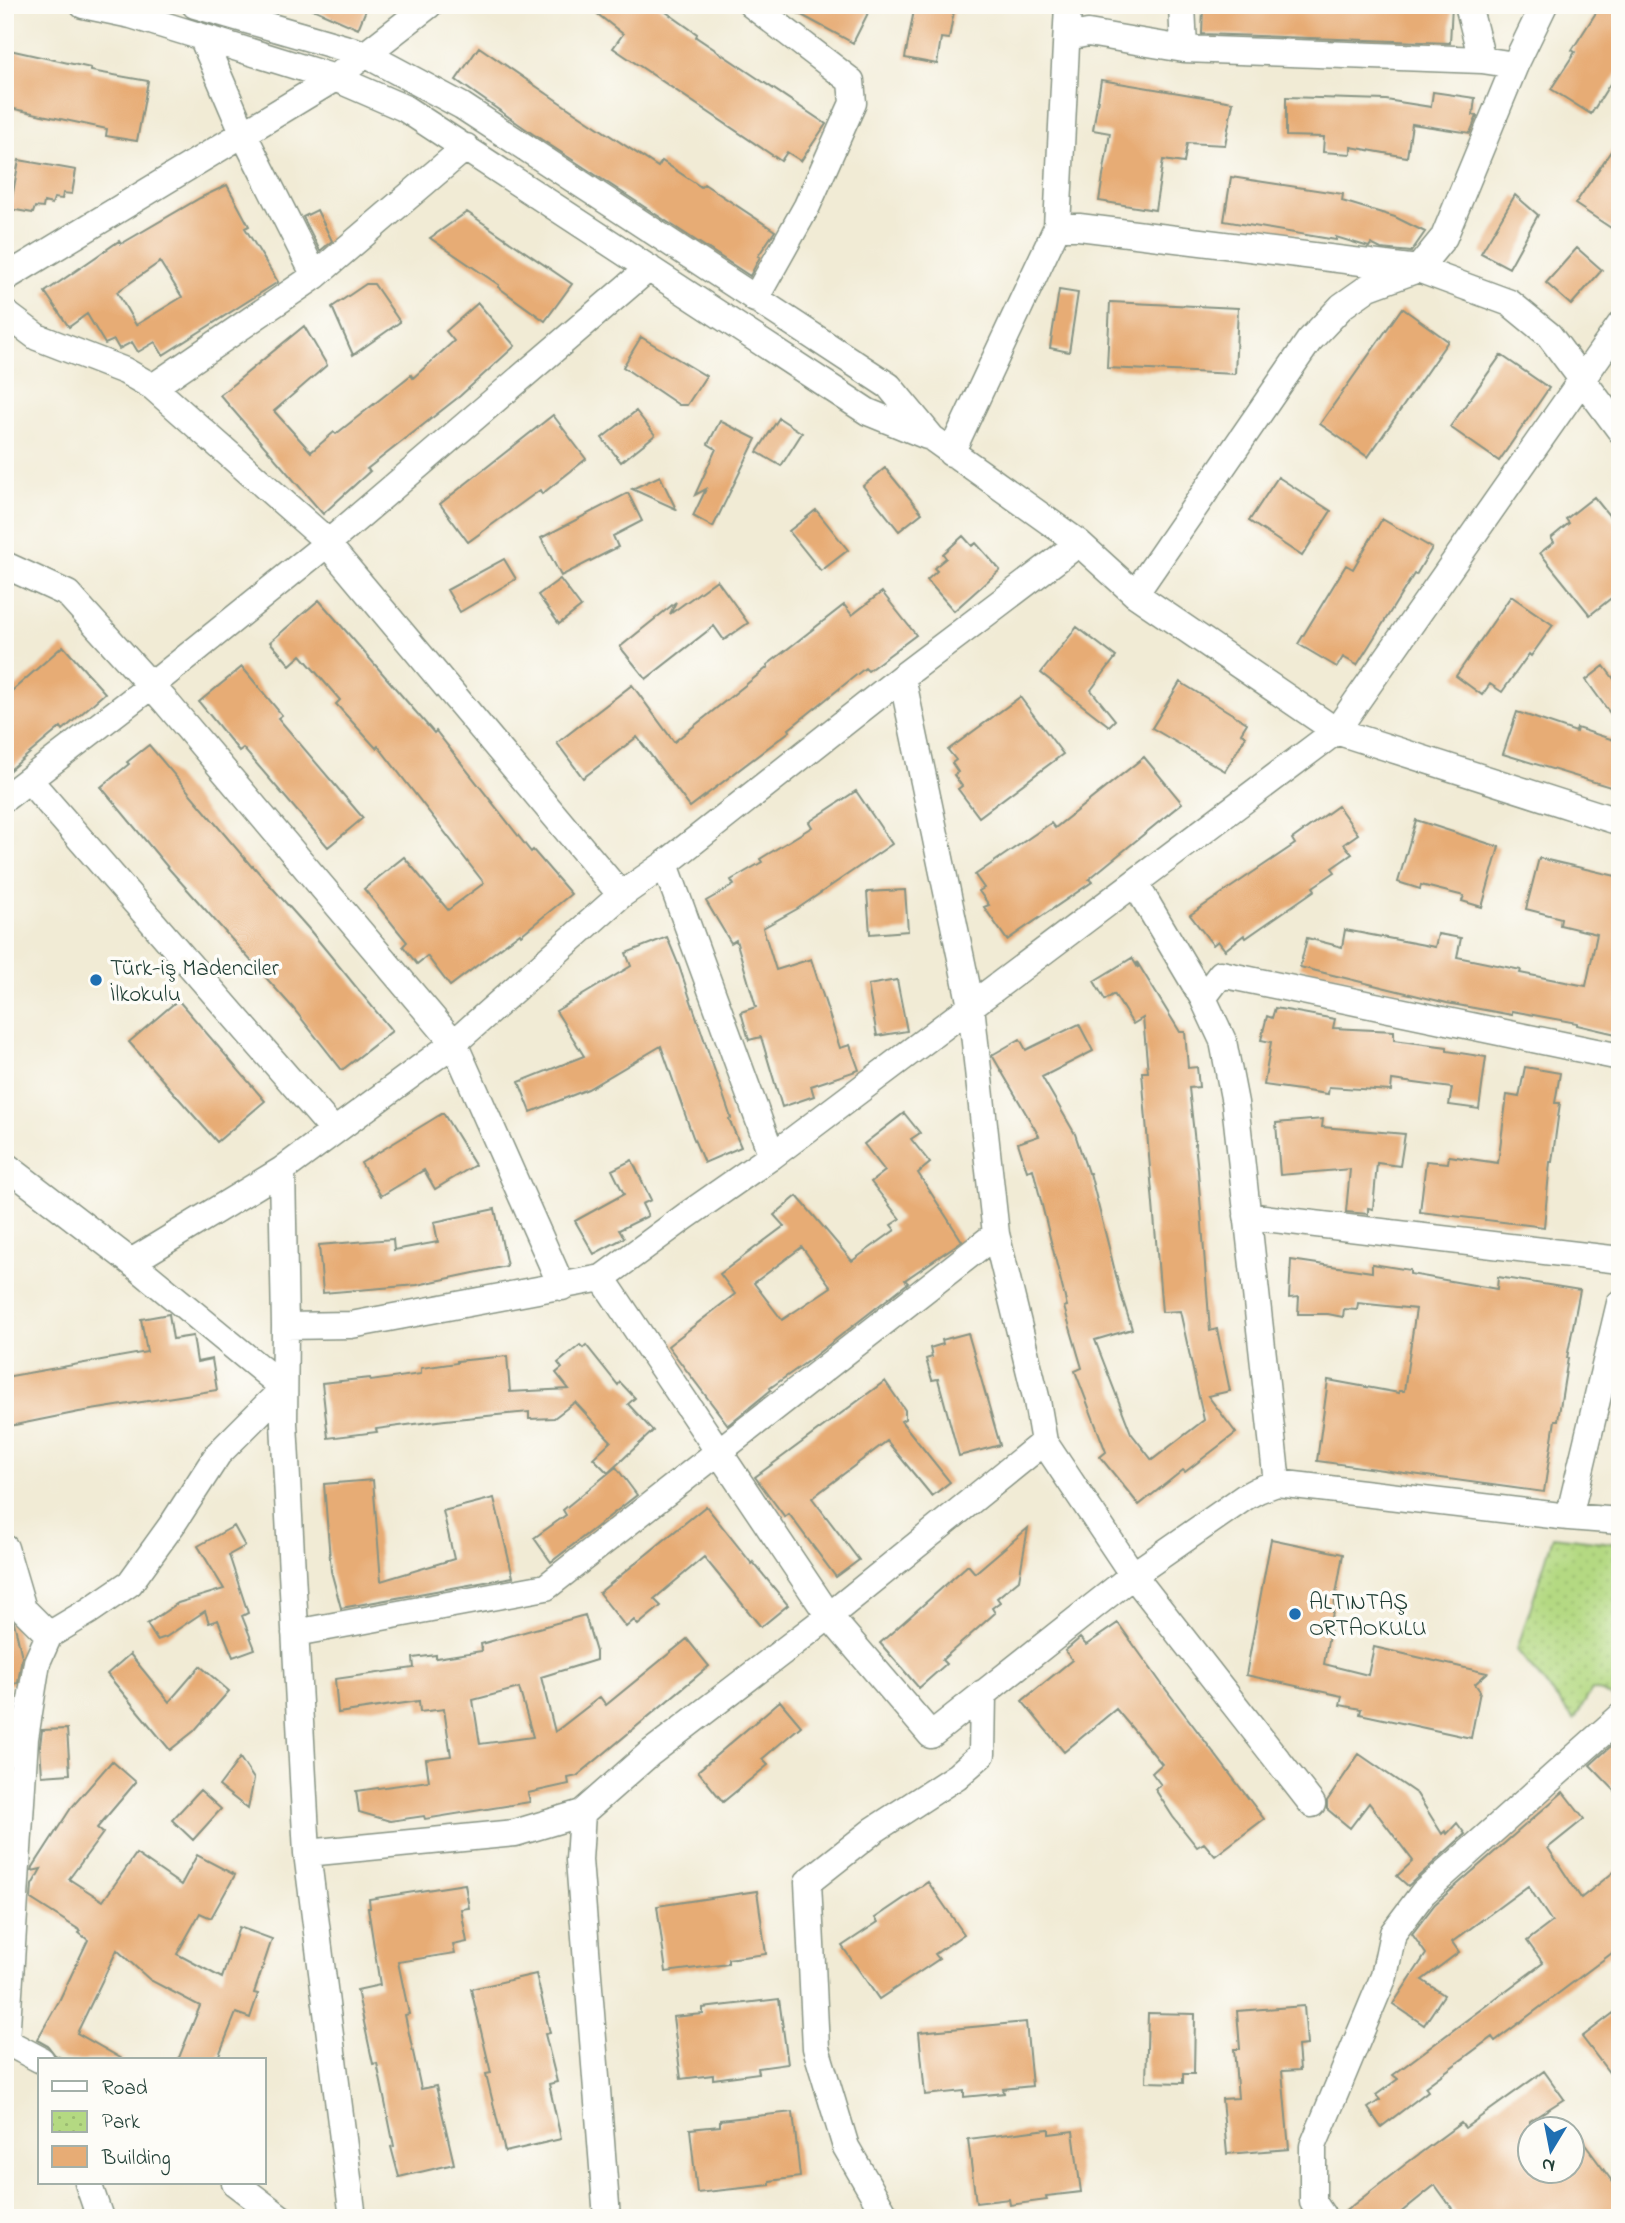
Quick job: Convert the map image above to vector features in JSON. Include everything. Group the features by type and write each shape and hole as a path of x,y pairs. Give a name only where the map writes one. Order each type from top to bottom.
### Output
{"street":[{"path":"83,5 131,15 335,78 404,108 868,412 942,445 1079,543 1135,594 1335,731 1620,822"},
{"path":"195,5 365,54 462,106 889,386 942,445"},
{"path":"5,278 335,78 429,5"},
{"path":"942,445 1057,227 1068,5"},
{"path":"1182,5 1184,49"},
{"path":"1468,5 1482,60"},
{"path":"1135,594 1323,324 1342,306 1369,287 1418,269 1444,237 1515,65 1544,5"},
{"path":"755,299 807,206 852,103 851,81 763,9"},
{"path":"1067,37 1088,33 1184,49 1482,60 1515,65"},
{"path":"202,37 244,135 315,276"},
{"path":"153,387 315,276 466,147"},
{"path":"1057,227 1079,227 1418,269 1510,303 1549,335 1620,430"},
{"path":"5,798 152,685 328,543 649,268"},
{"path":"5,313 37,337 125,371 153,387 318,533 621,895"},
{"path":"285,1326 351,1325 602,1278 772,1156 1335,731 1620,325"},
{"path":"131,1262 282,1170 454,1042 621,895 665,864 902,677 1079,543"},
{"path":"5,565 68,594 152,685 454,1042 562,1287"},
{"path":"902,677 971,1006 996,1234 1037,1401 1044,1442 1133,1575 1312,1804"},
{"path":"29,780 334,1131"},
{"path":"665,864 772,1156"},
{"path":"1135,883 1203,998 1223,1041 1235,1103 1277,1483"},
{"path":"1203,998 1221,974 1620,1057"},
{"path":"5,1165 131,1262 284,1388"},
{"path":"282,1170 284,1423 307,1853 353,2218"},
{"path":"1247,1216 1620,1260"},
{"path":"295,1633 546,1587 996,1234"},
{"path":"602,1278 829,1616 931,1735 1133,1575 1245,1497 1277,1483 1620,1521"},
{"path":"1569,1517 1620,1303"},
{"path":"38,2058 6,2041 25,1738 37,1662 49,1634 130,1583 218,1454 284,1388"},
{"path":"307,1853 515,1833 582,1813 649,1754 829,1616 1044,1442"},
{"path":"7,1565 23,1609 49,1634"},
{"path":"887,2218 846,2147 816,2048 808,1882 874,1830 957,1776 982,1754 983,1693"},
{"path":"1324,2218 1313,2202 1313,2146 1384,1976 1393,1933 1423,1893 1620,1717"},
{"path":"582,1813 579,1860 607,2218"},
{"path":"88,2184 100,2218"},
{"path":"236,2184 281,2218"}],"green space":[{"path":"1553,1536 1620,1544 1620,1693 1614,1699 1592,1690 1574,1720 1517,1650"}],"building":[{"path":"304,5 368,5 358,29"},
{"path":"586,5 656,5 697,34 696,37 826,124 801,161 787,152 781,161 613,48 623,34"},
{"path":"783,5 872,5 853,43"},
{"path":"915,5 955,5 949,39 941,38 937,64 905,58"},
{"path":"1332,5 1452,5 1450,43 1202,34 1203,8 1331,12"},
{"path":"1601,5 1620,5 1620,68 1591,114 1551,89"},
{"path":"479,47 658,167 662,161 701,187 704,184 775,231 758,256 760,257 750,276 533,134 456,80"},
{"path":"5,49 91,68 91,71 148,81 137,141 106,136 107,129 5,107"},
{"path":"1101,80 1233,102 1225,145 1187,143 1184,163 1163,160 1155,210 1099,201 1110,133 1093,130"},
{"path":"1433,92 1475,98 1473,115 1477,116 1470,133 1412,124 1407,157 1351,147 1351,154 1323,152 1324,137 1286,136 1286,97 1386,100 1431,107"},
{"path":"1620,138 1620,234 1575,204"},
{"path":"19,160 76,170 72,194 63,193 62,199 54,198 52,204 44,202 43,208 35,207 33,213 10,209"},
{"path":"1231,177 1343,194 1342,201 1395,217 1425,232 1411,252 1381,249 1371,244 1369,247 1336,237 1336,240 1224,221"},
{"path":"227,185 249,226 245,228 278,282 163,355 155,342 138,352 132,342 119,349 114,340 105,344 87,314 69,327 45,292 119,241 121,244","holes":["160,262 182,297 136,325 117,292"]},
{"path":"1515,195 1538,215 1509,268 1481,253"},
{"path":"317,210 332,241 320,251 303,217"},
{"path":"467,212 572,284 545,321 498,287 499,285 430,238"},
{"path":"1577,248 1602,270 1571,305 1546,283"},
{"path":"366,284 374,284 400,322 353,355 332,307"},
{"path":"1059,290 1078,293 1069,352 1050,348"},
{"path":"1110,302 1238,308 1235,374 1107,368"},
{"path":"478,303 515,346 460,396 367,469 370,471 323,514 220,395 304,326 327,365 274,411 311,452 411,375 413,378 454,341 446,331"},
{"path":"1402,308 1448,341 1368,457 1320,424"},
{"path":"641,337 706,376 687,405 679,405 623,367"},
{"path":"1501,355 1549,388 1499,461 1450,427"},
{"path":"636,411 655,435 621,462 602,438"},
{"path":"553,415 586,459 542,494 540,490 468,542 440,504"},
{"path":"779,418 802,433 781,466 757,452"},
{"path":"720,421 756,439 713,527 693,516 706,489 695,495 716,449 708,444"},
{"path":"885,468 922,513 899,531 863,486"},
{"path":"660,476 676,509 632,489"},
{"path":"1278,477 1331,511 1302,556 1249,521"},
{"path":"628,493 642,521 613,536 618,547 561,576 541,538"},
{"path":"1594,497 1620,529 1620,591 1590,615 1540,553 1554,542 1551,538 1569,523 1566,519"},
{"path":"816,510 848,550 821,571 789,531"},
{"path":"1382,519 1432,548 1357,665 1343,657 1337,667 1298,644 1346,565 1353,569"},
{"path":"963,536 972,546 976,543 1000,570 954,611 927,580 937,571 934,568 946,558 943,554"},
{"path":"504,559 516,579 460,612 447,590"},
{"path":"560,579 581,607 559,624 538,595"},
{"path":"717,580 748,623 724,640 714,626 646,679 620,647 676,602 670,614"},
{"path":"882,592 916,635 868,671 865,668 789,729 790,731 690,807 637,737 583,778 557,743 632,685 674,742 844,605 852,615"},
{"path":"1511,596 1553,625 1502,692 1490,684 1482,695 1456,676"},
{"path":"319,600 434,733 436,731 531,852 533,850 571,894 521,935 520,933 450,986 427,956 417,964 403,946 407,942 364,889 404,857 448,910 484,883 378,746 376,748 336,704 340,700 301,655 290,665 270,642"},
{"path":"1077,627 1116,657 1091,690 1115,720 1109,726 1041,673"},
{"path":"63,646 105,693 63,730 61,727 5,774 5,697"},
{"path":"1604,666 1620,687 1620,727 1586,680"},
{"path":"242,667 282,715 278,718 363,818 328,847 243,748 239,751 199,702"},
{"path":"1180,682 1247,723 1241,733 1246,736 1225,771 1152,728"},
{"path":"1020,697 1063,754 979,817 958,789 962,786 954,775 958,772 952,763 956,760 948,750"},
{"path":"1517,712 1576,732 1577,728 1620,742 1620,790 1503,754"},
{"path":"149,745 252,867 308,928 392,1031 342,1070 293,1008 170,870 101,787"},
{"path":"1144,757 1182,803 1089,879 1092,882 1007,940 984,907 989,905 979,891 984,888 975,875 1051,823 1055,828"},
{"path":"856,791 892,844 797,909 763,928 776,970 811,959 840,1048 850,1045 859,1070 811,1086 814,1096 782,1107 761,1037 749,1040 741,1012 756,1007 736,940 731,943 706,901 734,885 731,880 812,827 809,822"},
{"path":"1338,806 1358,834 1344,844 1352,854 1332,868 1335,872 1313,887 1315,890 1246,938 1244,935 1225,950 1218,941 1213,945 1190,915 1295,844 1292,839"},
{"path":"1416,820 1499,847 1482,907 1462,901 1464,896 1421,885 1420,889 1398,882"},
{"path":"1539,858 1620,877 1620,1035 1577,1023 1447,1003 1300,967 1307,938 1342,947 1345,930 1435,947 1438,934 1461,938 1457,957 1586,986 1597,934 1560,925 1561,918 1526,909"},
{"path":"905,890 908,931 870,934 867,892"},
{"path":"667,937 741,1147 704,1163 661,1046 588,1089 531,1112 519,1082 584,1056 556,1011 631,966 626,953"},
{"path":"1132,958 1180,1032 1185,1032 1188,1068 1197,1067 1199,1087 1189,1088 1210,1331 1217,1329 1230,1391 1208,1396 1236,1433 1139,1505 1100,1457 1106,1452 1075,1371 1082,1368 1064,1307 1067,1306 1033,1169 1027,1171 1018,1143 1039,1136 992,1055 1020,1039 1026,1050 1079,1024 1093,1051 1042,1077 1075,1134 1090,1173 1132,1329 1095,1340 1131,1433 1152,1460 1204,1420 1180,1311 1162,1312 1142,1072 1148,1072 1143,1018 1133,1024 1114,994 1105,1000 1094,981"},
{"path":"897,980 907,1031 877,1036 868,985"},
{"path":"178,1000 265,1101 217,1142 129,1042"},
{"path":"1275,1008 1335,1019 1333,1028 1394,1031 1394,1040 1447,1047 1447,1051 1486,1057 1479,1109 1449,1105 1452,1088 1392,1080 1391,1091 1329,1087 1328,1094 1264,1085 1271,1042 1261,1040 1267,1016 1272,1018"},
{"path":"1525,1067 1560,1073 1555,1103 1560,1103 1550,1162 1544,1227 1420,1212 1426,1161 1448,1163 1449,1156 1498,1163 1507,1095 1519,1097"},
{"path":"443,1113 475,1165 435,1189 424,1170 381,1196 361,1163"},
{"path":"904,1113 920,1133 911,1139 930,1163 918,1173 962,1241 905,1280 908,1283 770,1388 771,1390 728,1425 668,1346 735,1294 720,1274 784,1226 774,1215 797,1196 852,1261 895,1230 891,1225 900,1219 871,1182 885,1171 864,1144","holes":["802,1247 831,1287 782,1320 754,1283"]},
{"path":"1323,1119 1322,1127 1405,1134 1400,1166 1377,1163 1373,1209 1368,1208 1368,1214 1346,1212 1350,1169 1280,1175 1276,1123"},
{"path":"632,1160 651,1200 642,1204 648,1216 619,1230 624,1238 594,1254 575,1221 624,1194 612,1170"},
{"path":"495,1209 507,1266 417,1285 323,1293 319,1245 393,1239 394,1250 438,1242 434,1222"},
{"path":"1291,1260 1372,1272 1372,1264 1410,1270 1410,1274 1497,1289 1498,1277 1580,1290 1544,1492 1317,1461 1328,1380 1399,1393 1404,1391 1416,1309 1358,1303 1357,1310 1344,1309 1343,1317 1298,1314 1299,1297 1289,1298"},
{"path":"169,1314 173,1339 193,1336 197,1362 212,1359 217,1390 5,1427 5,1377 147,1352 141,1319"},
{"path":"968,1333 1000,1445 959,1456 938,1379 932,1380 926,1359 932,1357 930,1348 943,1344 942,1340"},
{"path":"580,1345 583,1348 586,1345 618,1385 620,1382 635,1398 628,1404 653,1431 608,1473 593,1458 611,1441 575,1402 554,1418 529,1419 529,1412 445,1420 328,1438 322,1383 370,1378 371,1381 421,1374 421,1368 507,1356 510,1392 569,1389 556,1373 562,1368 558,1363"},
{"path":"885,1381 905,1410 905,1419 901,1421 950,1482 932,1496 887,1441 812,1498 859,1560 836,1577 789,1514 785,1517 755,1477"},
{"path":"616,1467 637,1495 551,1562 534,1538 566,1515 563,1510"},
{"path":"373,1480 381,1581 454,1559 443,1511 494,1498 513,1577 341,1608 331,1571 324,1484"},
{"path":"706,1506 788,1605 761,1627 704,1557 654,1599 661,1606 638,1625 634,1620 626,1627 599,1593"},
{"path":"234,1526 245,1546 229,1555 248,1613 242,1616 255,1649 233,1657 218,1620 209,1623 205,1611 157,1640 147,1624 178,1603 224,1589 198,1546"},
{"path":"1028,1528 1019,1580 997,1598 1000,1602 992,1608 995,1613 942,1660 946,1664 919,1688 880,1643 968,1565 975,1573"},
{"path":"1271,1539 1343,1554 1324,1664 1368,1675 1374,1647 1487,1673 1475,1684 1480,1691 1471,1738 1360,1714 1361,1709 1340,1705 1342,1696 1246,1675"},
{"path":"585,1615 596,1660 541,1677 555,1732 600,1697 606,1705 687,1639 709,1666 577,1776 568,1778 569,1784 528,1793 530,1802 425,1819 424,1816 390,1821 359,1812 356,1791 429,1781 426,1759 451,1756 444,1709 420,1712 419,1701 338,1713 335,1679 414,1668 413,1658 436,1655 436,1658 482,1651 481,1644","holes":["519,1688 533,1737 480,1744 473,1700"]},
{"path":"14,1622 22,1657 18,1683 5,1686 5,1623"},
{"path":"1118,1623 1264,1819 1215,1856 1204,1843 1197,1847 1173,1817 1155,1789 1161,1785 1152,1773 1162,1764 1116,1709 1064,1752 1022,1701 1072,1660 1065,1651 1080,1638 1086,1645"},
{"path":"130,1654 169,1702 200,1666 229,1691 194,1731 170,1750 107,1674"},
{"path":"780,1701 801,1726 762,1759 768,1765 723,1802 698,1771"},
{"path":"67,1729 70,1774 42,1776 42,1730"},
{"path":"1620,1738 1620,1796 1590,1765"},
{"path":"1359,1754 1417,1794 1442,1834 1445,1831 1447,1834 1457,1823 1465,1834 1408,1886 1397,1876 1413,1861 1369,1803 1350,1828 1327,1809 1327,1801"},
{"path":"240,1758 254,1779 248,1809 219,1786"},
{"path":"112,1761 136,1782 97,1828 103,1833 69,1879 103,1901 136,1854 181,1885 197,1855 235,1875 211,1918 200,1913 177,1954 222,1978 239,1927 272,1939 254,1993 258,1994 250,2018 236,2013 218,2058 179,2058 200,2006 150,1980 117,1950 77,2033 121,2058 61,2058 37,2040 88,1940 79,1933 81,1931 31,1899 32,1885 41,1869 32,1871 33,1867 71,1808"},
{"path":"200,1790 221,1809 193,1840 172,1820"},
{"path":"1563,1792 1584,1819 1548,1848 1581,1898 1620,1867 1620,1947 1495,2041 1492,2037 1425,2087 1428,2091 1381,2127 1368,2108 1380,2100 1376,2095 1398,2079 1393,2075 1543,1963 1527,1941 1552,1922 1528,1886 1452,1942 1459,1952 1422,1980 1444,1995 1424,2025 1393,2004 1426,1954 1412,1934 1435,1904"},
{"path":"928,1882 964,1934 935,1954 939,1959 879,1999 842,1946 878,1922 875,1918"},
{"path":"465,1884 469,1908 461,1909 467,1942 453,1945 455,1953 398,1962 409,2014 405,2015 421,2089 436,2086 454,2164 399,2177 391,2147 394,2146 377,2063 373,2064 357,1990 380,1985 368,1908 369,1899"},
{"path":"757,1891 766,1954 728,1959 728,1964 666,1972 657,1906"},
{"path":"536,1974 550,2033 545,2034 557,2082 549,2084 561,2139 505,2152 486,2074 491,2073 471,1989"},
{"path":"779,1999 788,2064 758,2068 759,2073 713,2079 713,2075 681,2079 673,2017 703,2014 703,2008"},
{"path":"1304,2006 1307,2045 1298,2046 1300,2070 1282,2071 1289,2149 1227,2154 1222,2099 1238,2098 1234,2049 1240,2049 1237,2011"},
{"path":"1620,2008 1620,2087 1582,2037"},
{"path":"1148,2013 1195,2014 1194,2074 1183,2074 1183,2083 1146,2082"},
{"path":"1026,2022 1032,2086 1003,2089 1004,2093 964,2097 964,2091 925,2095 919,2032"},
{"path":"1544,2071 1564,2099 1541,2114 1516,2114 1516,2184 1586,2184 1586,2146 1620,2192 1620,2218 1459,2218 1435,2185 1394,2218 1340,2218 1339,2216 1461,2123 1465,2128"},
{"path":"793,2112 800,2177 770,2181 770,2185 697,2193 690,2129 720,2126 720,2120"},
{"path":"1049,2129 1049,2134 1073,2131 1081,2192 1046,2196 1047,2200 1010,2205 1009,2199 976,2203 968,2139"}],"place":[{"name":"Türk-iş Madenciler İlkokulu","path":"96,980"},
{"name":"ALTINTAŞ ORTAOKULU","path":"1295,1614"}]}
